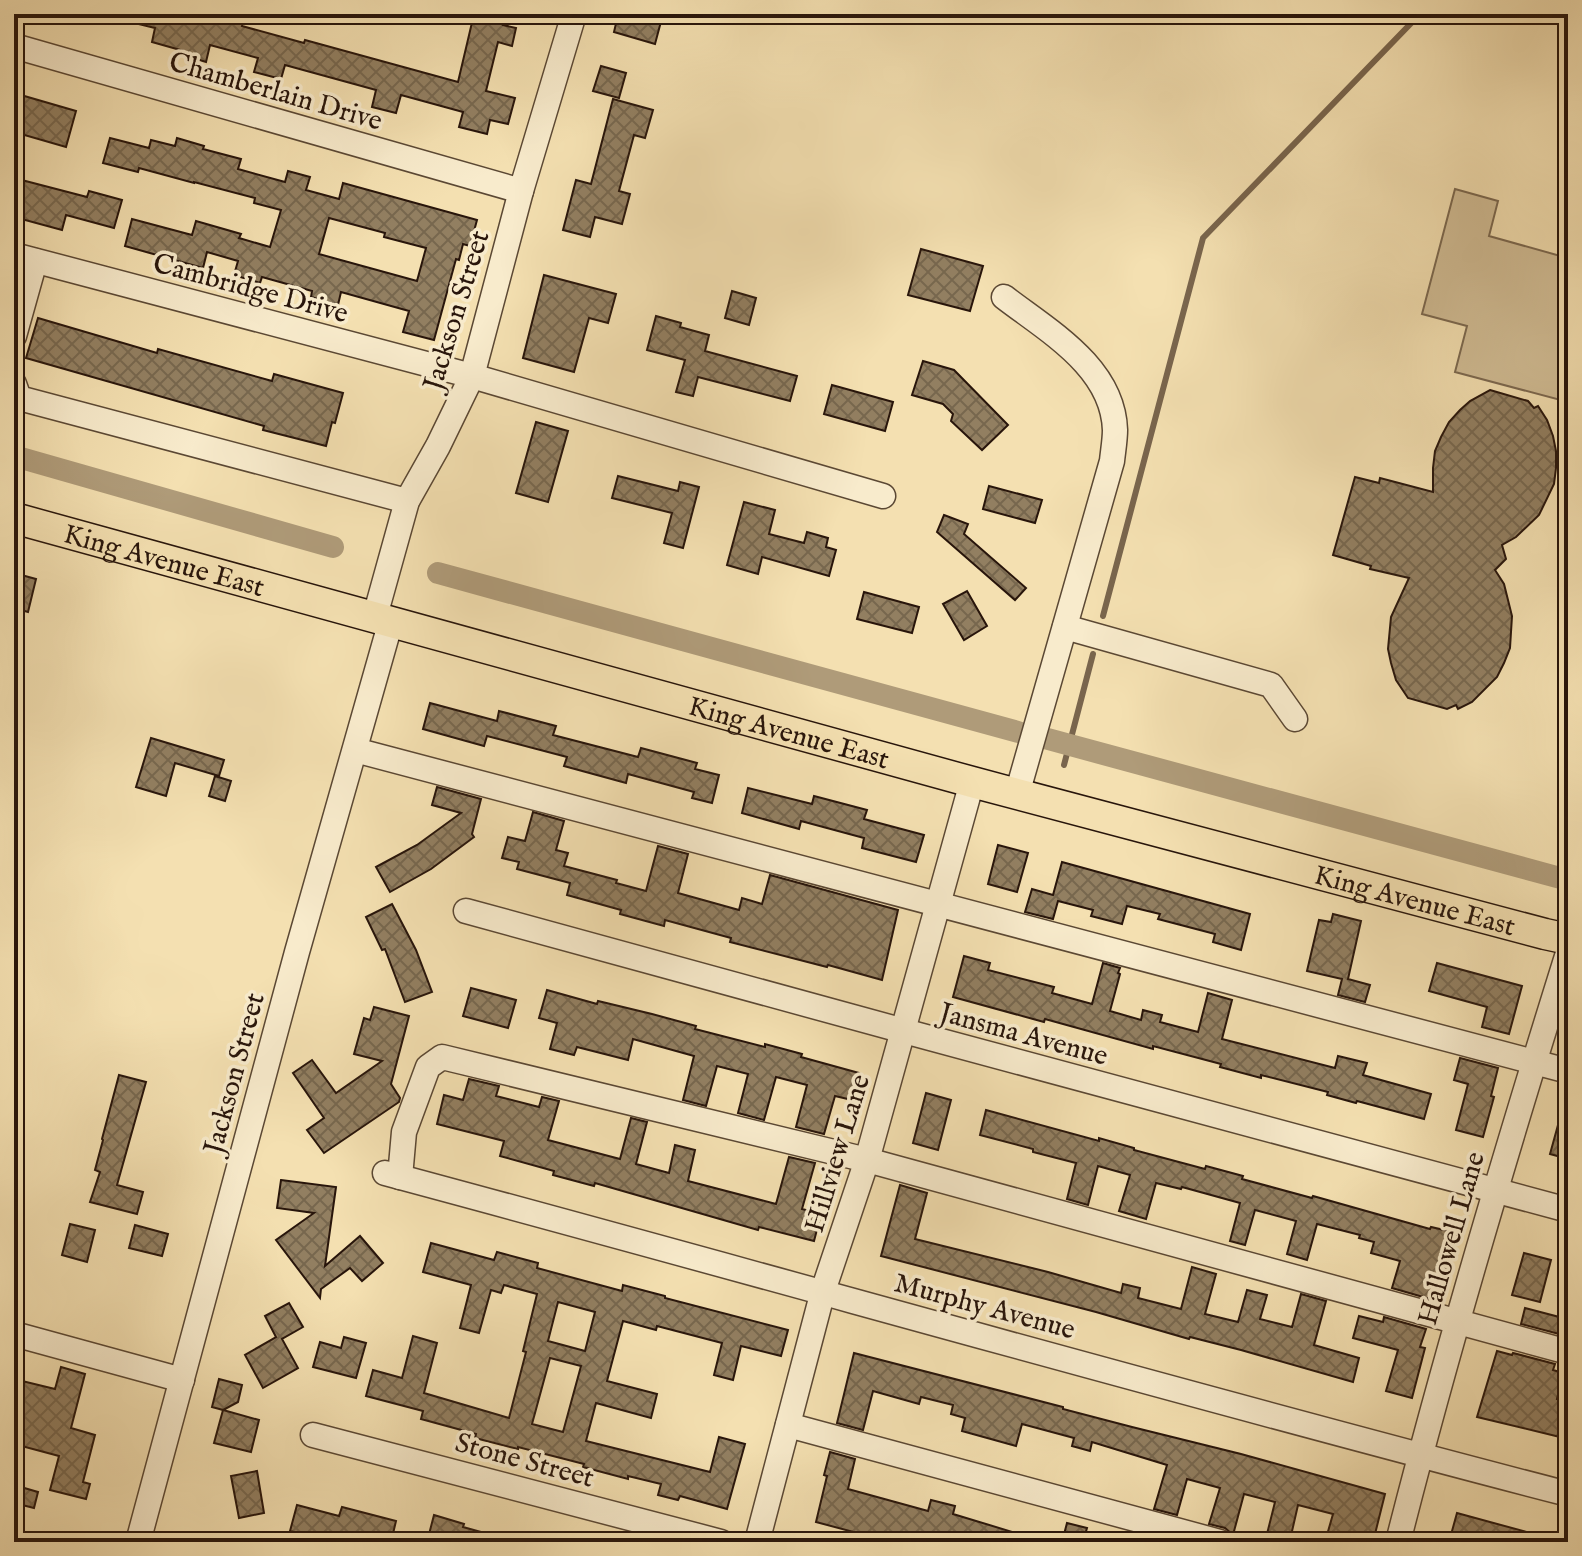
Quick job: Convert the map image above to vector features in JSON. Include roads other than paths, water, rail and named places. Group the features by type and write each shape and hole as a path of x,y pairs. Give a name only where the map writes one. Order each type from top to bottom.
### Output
{"main road":[{"name":"King Avenue East","path":"14,518 972,782 1568,939"}],"street":[{"name":"Jackson Street","path":"138,1542 297,952 355,750 407,501 472,376 521,191 574,14"},
{"name":"Chamberlain Drive","path":"14,46 521,191"},
{"name":"Cambridge Drive","path":"25,258 472,376 883,496"},
{"path":"14,336 25,258"},
{"path":"1004,297 1073,349 1096,376 1109,400 1115,429 1112,461 1017,794"},
{"path":"14,384 19,398 407,501"},
{"path":"1065,627 1271,685 1295,719"},
{"path":"355,750 1568,1071"},
{"name":"Hillview Lane","path":"757,1542 823,1291 867,1160 972,782"},
{"name":"Jansma Avenue","path":"466,911 1568,1210"},
{"name":"Hallowell Lane","path":"1398,1542 1457,1321 1568,953"},
{"name":"Murphy Avenue","path":"867,1160 442,1057 428,1067 404,1132 393,1175 1568,1494"},
{"path":"867,1160 1568,1352"},
{"path":"14,1334 182,1380"},
{"path":"788,1425 1220,1542"},
{"name":"Stone Street","path":"313,1435 721,1542"}],"waterway":[{"path":"1103,616 1203,238 1420,14"},
{"path":"14,456 333,547"},
{"path":"438,573 1018,732"},
{"path":"1064,765 1093,654"},
{"path":"1048,739 1564,879"}]}
